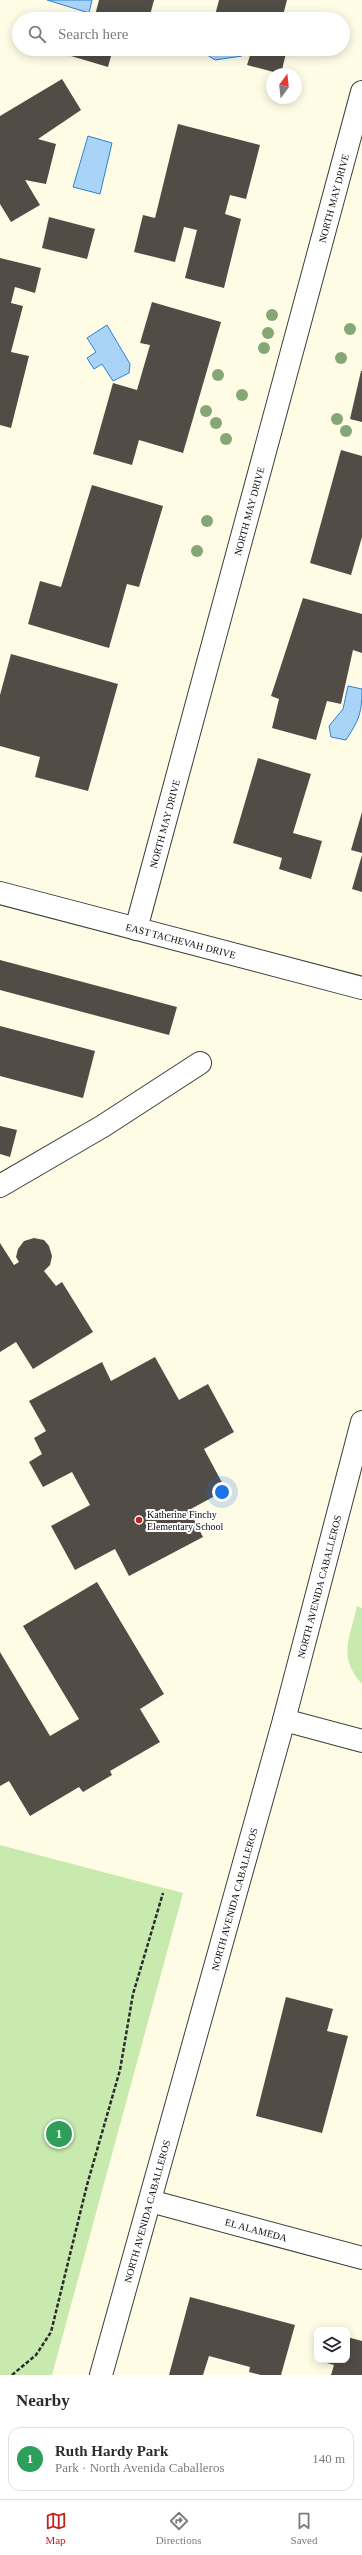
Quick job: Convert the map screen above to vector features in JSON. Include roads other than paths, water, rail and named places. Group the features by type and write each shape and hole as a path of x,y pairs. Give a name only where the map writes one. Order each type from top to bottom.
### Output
{"street":[{"name":"NORTH MAY DRIVE","path":"136,929 362,92"},
{"name":"EAST TACHEVAH DRIVE","path":"0,893 362,988"},
{"path":"0,1186 103,1126 200,1063"},
{"name":"NORTH AVENIDA CABALLEROS","path":"101,2375 284,1720 362,1422"},
{"path":"284,1720 362,1741"},
{"name":"EL ALAMEDA","path":"150,2201 362,2258"}],"water":[{"path":"47,0 92,0 89,12"},
{"path":"209,56 242,56 215,60"},
{"path":"88,136 112,143 100,194 73,187"},
{"path":"107,325 130,364 129,373 113,381 102,364 94,369 87,358 96,352 87,338"},
{"path":"348,686 362,689 362,697 359,716 346,740 331,737 329,726 343,709"}],"place":[{"name":"Katherine Finchy Elementary School","path":"139,1520"},
{"name":"Ruth Hardy Park","path":"59,2134"}]}
